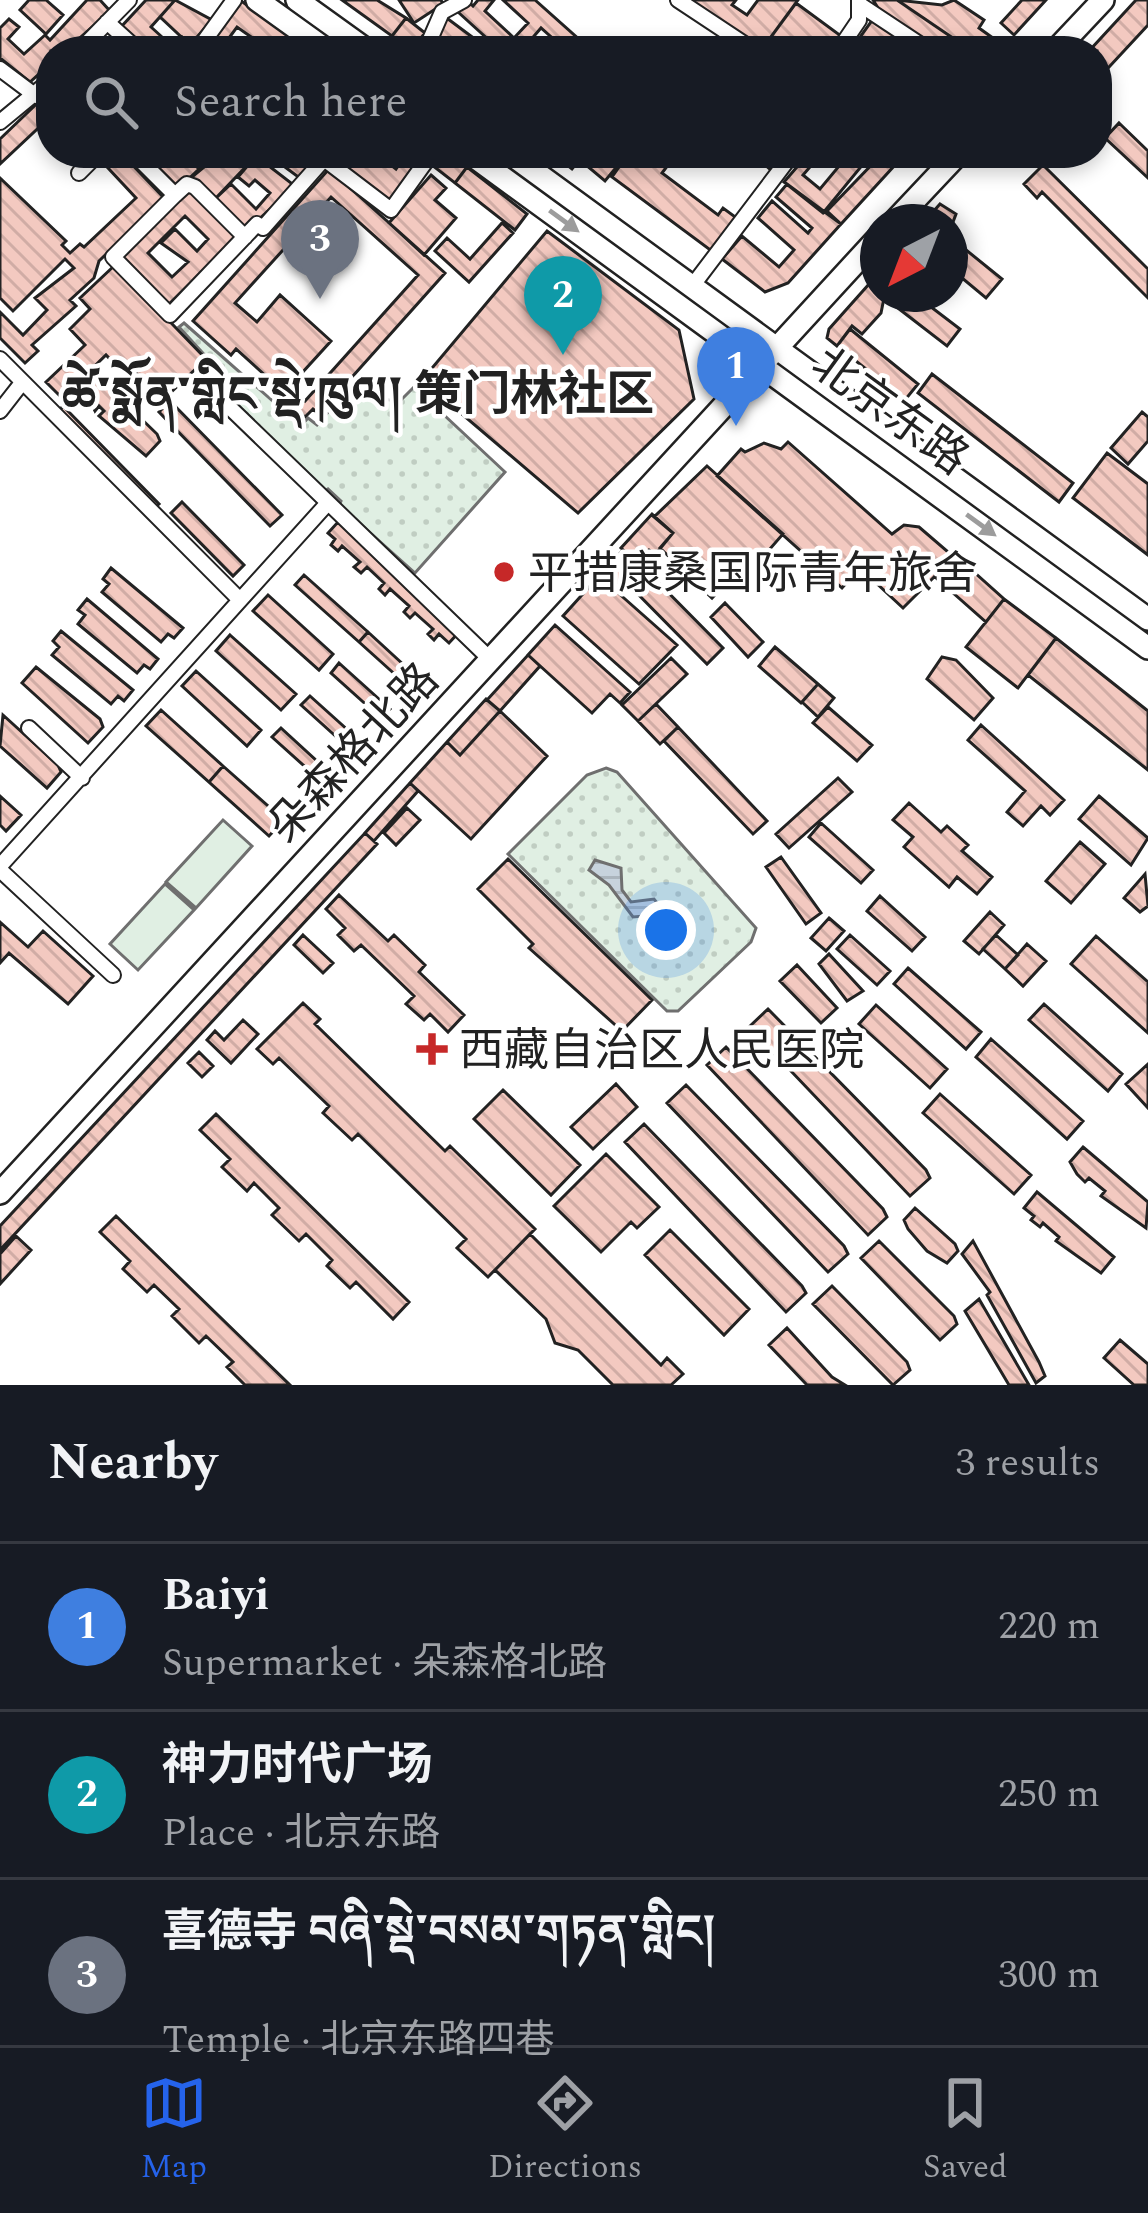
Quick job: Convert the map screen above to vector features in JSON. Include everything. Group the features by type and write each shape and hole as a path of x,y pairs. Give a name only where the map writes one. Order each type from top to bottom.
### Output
{"main road":[{"path":"257,0 307,36"},
{"path":"297,0 347,36"},
{"path":"1069,36 1102,0"},
{"name":"北京东路","path":"492,168 1148,619"},
{"name":"北京东路","path":"530,168 693,286 770,355 1148,648"},
{"path":"911,204 945,168"},
{"name":"朵森格北路","path":"0,1193 860,258"}],"street":[{"path":"93,36 129,0"},
{"path":"207,36 234,0"},
{"path":"432,36 442,12 464,0"},
{"path":"678,0 732,36"},
{"path":"848,36 859,20 859,2"},
{"path":"859,2 908,36"},
{"path":"107,22 122,36"},
{"path":"0,69 36,96 0,122"},
{"path":"79,173 84,168"},
{"path":"148,168 175,195"},
{"path":"245,237 187,184 112,257 170,315 245,237 257,224 263,228 316,168"},
{"path":"336,168 391,211 421,168"},
{"path":"693,286 782,168"},
{"path":"0,359 240,600"},
{"path":"0,411 21,383"},
{"path":"223,401 490,659"},
{"path":"113,975 0,868 326,505"},
{"path":"29,728 82,778"}],"green space":[{"path":"184,323 301,426 308,418 317,425 357,379 381,399 400,401 414,387 505,472 415,573 339,505 341,501 328,489 323,493 215,385 223,375 179,327"},
{"path":"606,768 617,772 756,928 751,942 678,1011 667,1011 508,854 587,775"},
{"path":"223,820 252,846 196,908 166,882"},
{"path":"165,884 194,910 138,970 110,944"}],"shaded area":[{"path":"595,860 621,868 622,890 631,902 654,899 662,909 656,915 633,917 609,885 589,870"}],"building":[{"path":"29,0 46,0 63,15 46,34 20,10"},
{"path":"87,0 100,0 110,11 82,36 54,36"},
{"path":"146,0 175,0 151,27 161,36 131,36 121,27"},
{"path":"175,0 212,20 198,36 180,36 160,17"},
{"path":"240,0 289,36 250,36 237,27 230,36 210,36"},
{"path":"342,0 377,0 406,18 392,36"},
{"path":"399,0 441,0 443,4 414,23"},
{"path":"478,0 494,0 485,11 512,36 484,36 458,12 468,1 473,6"},
{"path":"503,0 535,0 575,36 550,36 541,28 534,36 516,36 528,23"},
{"path":"685,0 736,0 732,5 747,15 758,0 798,0 772,36 742,36"},
{"path":"873,0 897,0 950,36 918,36 880,11"},
{"path":"897,0 942,5 954,0 984,20 979,28 990,36 950,36"},
{"path":"1022,0 1046,0 1014,35 1001,23"},
{"path":"1136,0 1148,0 1148,25 1112,64 1112,36 1103,36"},
{"path":"796,3 841,36 772,36"},
{"path":"444,16 471,36 429,36"},
{"path":"406,18 425,33 423,36 392,36"},
{"path":"9,19 19,27 8,39 24,54 36,43 36,77 30,82 0,58 0,28"},
{"path":"873,19 897,36 861,36"},
{"path":"36,104 36,130 0,164 0,139"},
{"path":"1119,123 1148,151 1148,178 1112,145 1112,130"},
{"path":"108,168 135,168 164,198 99,261 94,278 70,300 76,306 32,345 38,351 25,363 0,338 0,312 23,335 47,310 35,298 74,268 65,259 13,311 0,298 0,178 66,241 62,245 70,253 80,244 84,247 136,198"},
{"path":"159,168 199,169 179,188"},
{"path":"203,168 245,168 214,200 187,181"},
{"path":"246,168 272,168 295,186 244,233 214,200 231,184 256,209 270,193 255,180 249,186 238,177"},
{"path":"286,168 310,168 301,179"},
{"path":"344,168 419,168 392,204"},
{"path":"436,168 466,168 455,183"},
{"path":"468,168 527,214 515,230 455,183"},
{"path":"590,168 616,168 605,181"},
{"path":"618,168 666,168 662,173 718,215 723,208 738,219 713,252 612,177"},
{"path":"796,168 809,168 803,175 820,189 838,168 860,168 823,213 784,182"},
{"path":"869,168 892,168 841,224 827,211"},
{"path":"1046,168 1148,269 1148,298 1042,192 1037,198 1024,184"},
{"path":"329,169 445,273 319,414 313,409 305,417 287,401 296,392 305,401 418,275 331,197 235,303 257,322 280,295 331,341 291,385 295,389 288,396 236,349 231,355 193,321"},
{"path":"431,175 446,188 435,200 456,218 424,255 389,223"},
{"path":"787,184 841,224 788,283 765,292 722,259 742,236 779,267 794,250 758,218 772,201 808,233 812,228 776,197"},
{"path":"188,186 238,236 166,307 117,258","holes":["185,216 208,239 197,251 175,229 161,243 188,262 172,277 148,253"]},
{"path":"502,223 513,233 469,282 435,251 447,238 470,259"},
{"path":"547,231 679,330 694,399 578,513 422,380"},
{"path":"968,252 1002,279 986,298 968,283"},
{"path":"115,265 206,359 163,400 133,370 126,376 106,355 62,398 46,382 85,345 70,329 90,309 80,298"},
{"path":"860,294 860,312 881,312 862,334 852,326 837,346 827,338 829,329"},
{"path":"903,312 938,312 960,329 947,346"},
{"path":"850,329 918,384 905,400 837,346"},
{"path":"93,372 157,434 160,441 146,456 99,416 104,411 99,406 95,411 88,397 77,393"},
{"path":"932,374 1073,483 1059,502 918,393"},
{"path":"170,401 282,515 270,526 159,412"},
{"path":"63,406 159,504 152,510 57,413"},
{"path":"1142,412 1148,417 1148,441 1128,464 1111,448"},
{"path":"788,442 892,534 904,525 919,527 954,557 903,608 860,568 842,588 717,476 741,449 745,452 764,443 781,449"},
{"path":"1107,453 1148,484 1148,555 1073,498"},
{"path":"707,466 783,534 749,573 742,566 712,598 660,548 673,533 654,517"},
{"path":"182,502 244,565 233,576 171,513"},
{"path":"652,514 673,533 655,555 649,550 638,563 621,548"},
{"path":"338,522 460,631 449,643 439,634 434,640 428,634 433,629 415,613 410,618 404,612 409,606 390,589 385,595 379,589 384,583 367,567 361,573 354,567 360,562 342,546 338,551 331,545 335,539 328,533"},
{"path":"623,550 638,563 614,589 599,576"},
{"path":"955,555 1004,599 986,622 935,577"},
{"path":"640,564 723,648 707,664 624,580"},
{"path":"111,568 183,628 174,638 168,634 161,642 102,592 109,584 103,579"},
{"path":"304,575 368,632 359,642 295,585"},
{"path":"599,576 677,645 639,684 563,616"},
{"path":"268,595 333,654 319,670 253,611"},
{"path":"87,599 158,659 150,669 144,665 137,673 78,624 85,615 78,610"},
{"path":"1004,599 1056,638 1018,688 966,647"},
{"path":"725,603 763,642 748,657 711,617"},
{"path":"555,625 630,692 620,703 610,694 592,713 528,655"},
{"path":"61,631 133,690 124,701 118,696 111,704 52,655 59,647 53,641"},
{"path":"368,632 418,678 409,687 359,642"},
{"path":"230,635 296,694 281,710 216,651"},
{"path":"1056,638 1148,711 1148,770 1028,675"},
{"path":"775,647 818,684 801,703 759,666"},
{"path":"528,655 540,666 500,711 487,700"},
{"path":"942,657 956,660 993,698 974,720 927,679"},
{"path":"671,658 687,674 638,721 622,705"},
{"path":"339,663 390,709 381,718 331,673"},
{"path":"36,667 100,719 103,727 88,743 22,683"},
{"path":"196,671 261,730 247,746 182,686"},
{"path":"818,684 834,698 818,717 802,702"},
{"path":"310,696 360,741 351,750 301,705"},
{"path":"486,699 500,711 460,755 447,742"},
{"path":"656,704 678,727 660,744 638,721"},
{"path":"828,707 872,745 857,761 813,723"},
{"path":"161,710 223,766 209,782 146,726"},
{"path":"500,711 547,756 471,839 410,783 447,742 460,755"},
{"path":"3,715 58,765 61,772 47,788 0,746"},
{"path":"981,725 1064,800 1050,815 1041,806 1023,826 1007,812 1025,791 968,740"},
{"path":"678,727 767,821 753,834 664,741"},
{"path":"281,728 330,773 322,782 272,737"},
{"path":"223,766 284,820 269,836 209,782"},
{"path":"838,778 852,792 789,848 776,834"},
{"path":"410,783 418,791 374,841 365,833"},
{"path":"0,796 21,815 6,831 0,825"},
{"path":"1099,796 1148,838 1131,865 1079,819"},
{"path":"909,803 941,832 947,826 968,845 962,851 992,877 977,894 957,877 949,887 904,847 913,837 893,820"},
{"path":"407,808 420,820 396,845 384,833"},
{"path":"821,823 873,870 861,883 809,837"},
{"path":"365,833 377,844 0,1250 0,1226"},
{"path":"1080,842 1105,864 1071,903 1046,881"},
{"path":"781,857 821,913 806,924 766,867"},
{"path":"508,859 652,1000 622,1031 529,948 533,944 478,889"},
{"path":"1145,874 1148,906 1140,912 1124,898"},
{"path":"339,895 388,941 394,935 425,965 419,972 464,1015 448,1032 430,1014 424,1020 406,1004 414,996 361,945 354,951 338,935 345,928 326,909"},
{"path":"880,896 925,937 912,951 867,911"},
{"path":"990,912 1004,925 979,954 964,941"},
{"path":"829,918 844,931 826,951 811,938"},
{"path":"0,922 28,947 43,931 93,976 68,1004 9,953 0,963"},
{"path":"303,935 333,963 323,973 294,945"},
{"path":"850,935 890,971 877,985 837,949"},
{"path":"996,935 1018,955 1005,969 983,949"},
{"path":"1096,936 1148,982 1148,1033 1071,964"},
{"path":"1027,944 1046,961 1023,986 1005,969"},
{"path":"829,954 863,991 847,1001 819,964"},
{"path":"797,965 837,1008 821,1023 780,981"},
{"path":"908,968 981,1032 966,1049 894,984"},
{"path":"303,1003 320,1019 315,1024 445,1151 450,1146 535,1229 488,1277 457,1248 466,1239 358,1134 352,1140 323,1113 329,1106 279,1058 273,1064 257,1049"},
{"path":"1044,1004 1122,1074 1108,1091 1029,1020"},
{"path":"876,1005 947,1069 930,1088 859,1024"},
{"path":"768,1009 926,1170 930,1178 910,1196 749,1027"},
{"path":"243,1020 258,1034 231,1063 207,1040 215,1031 224,1040"},
{"path":"991,1039 1083,1121 1067,1139 976,1057"},
{"path":"726,1047 883,1209 887,1217 868,1235 707,1065"},
{"path":"199,1052 213,1066 202,1077 188,1063"},
{"path":"1148,1064 1148,1108 1126,1084"},
{"path":"616,1084 637,1107 593,1149 571,1127"},
{"path":"686,1085 844,1246 848,1254 828,1272 667,1103"},
{"path":"503,1090 580,1165 551,1195 474,1119"},
{"path":"940,1094 1031,1175 1014,1194 923,1113"},
{"path":"216,1114 409,1302 393,1319 356,1282 350,1288 327,1266 332,1260 306,1234 299,1241 272,1215 279,1208 254,1183 247,1191 222,1167 230,1159 200,1130"},
{"path":"644,1124 802,1286 806,1293 786,1312 625,1142"},
{"path":"1083,1147 1148,1202 1146,1228 1101,1196 1105,1191 1089,1178 1085,1182 1077,1174 1070,1162"},
{"path":"606,1154 659,1207 637,1228 631,1222 601,1252 554,1206"},
{"path":"1037,1192 1114,1257 1101,1273 1056,1241 1059,1237 1043,1223 1040,1227 1031,1220 1034,1216 1024,1208"},
{"path":"915,1208 955,1244 958,1251 947,1263 927,1251 908,1229 904,1220"},
{"path":"116,1216 290,1385 245,1385 227,1367 233,1362 206,1336 199,1343 172,1316 179,1309 154,1285 147,1292 123,1269 130,1261 100,1232"},
{"path":"670,1230 749,1309 724,1335 645,1255"},
{"path":"530,1234 661,1365 667,1358 683,1374 671,1385 613,1385 578,1350 555,1343 546,1319 495,1270"},
{"path":"16,1236 31,1250 0,1284 0,1254"},
{"path":"879,1241 954,1316 957,1324 940,1340 861,1258"},
{"path":"973,1241 1039,1362 1045,1376 1036,1383 987,1295 990,1292 962,1254"},
{"path":"832,1286 907,1362 910,1370 893,1385 813,1304"},
{"path":"979,1299 1029,1385 1009,1385 965,1311"},
{"path":"787,1328 845,1385 807,1385 769,1345"},
{"path":"1120,1340 1148,1364 1148,1385 1134,1385 1104,1358"}],"place":[{"name":"喜德寺 བཞི་སྡེ་བསམ་གཏན་གླིང།","path":"320,299"},
{"name":"神力时代广场","path":"563,355"},
{"name":"Baiyi","path":"736,426"},
{"name":"平措康桑国际青年旅舍","path":"504,572"},
{"name":"西藏自治区人民医院","path":"432,1049"}],"district":[{"name":"ཚེ་སྨོན་གླིང་སྡེ་ཁུལ། 策门林社区","path":"358,393"}]}
